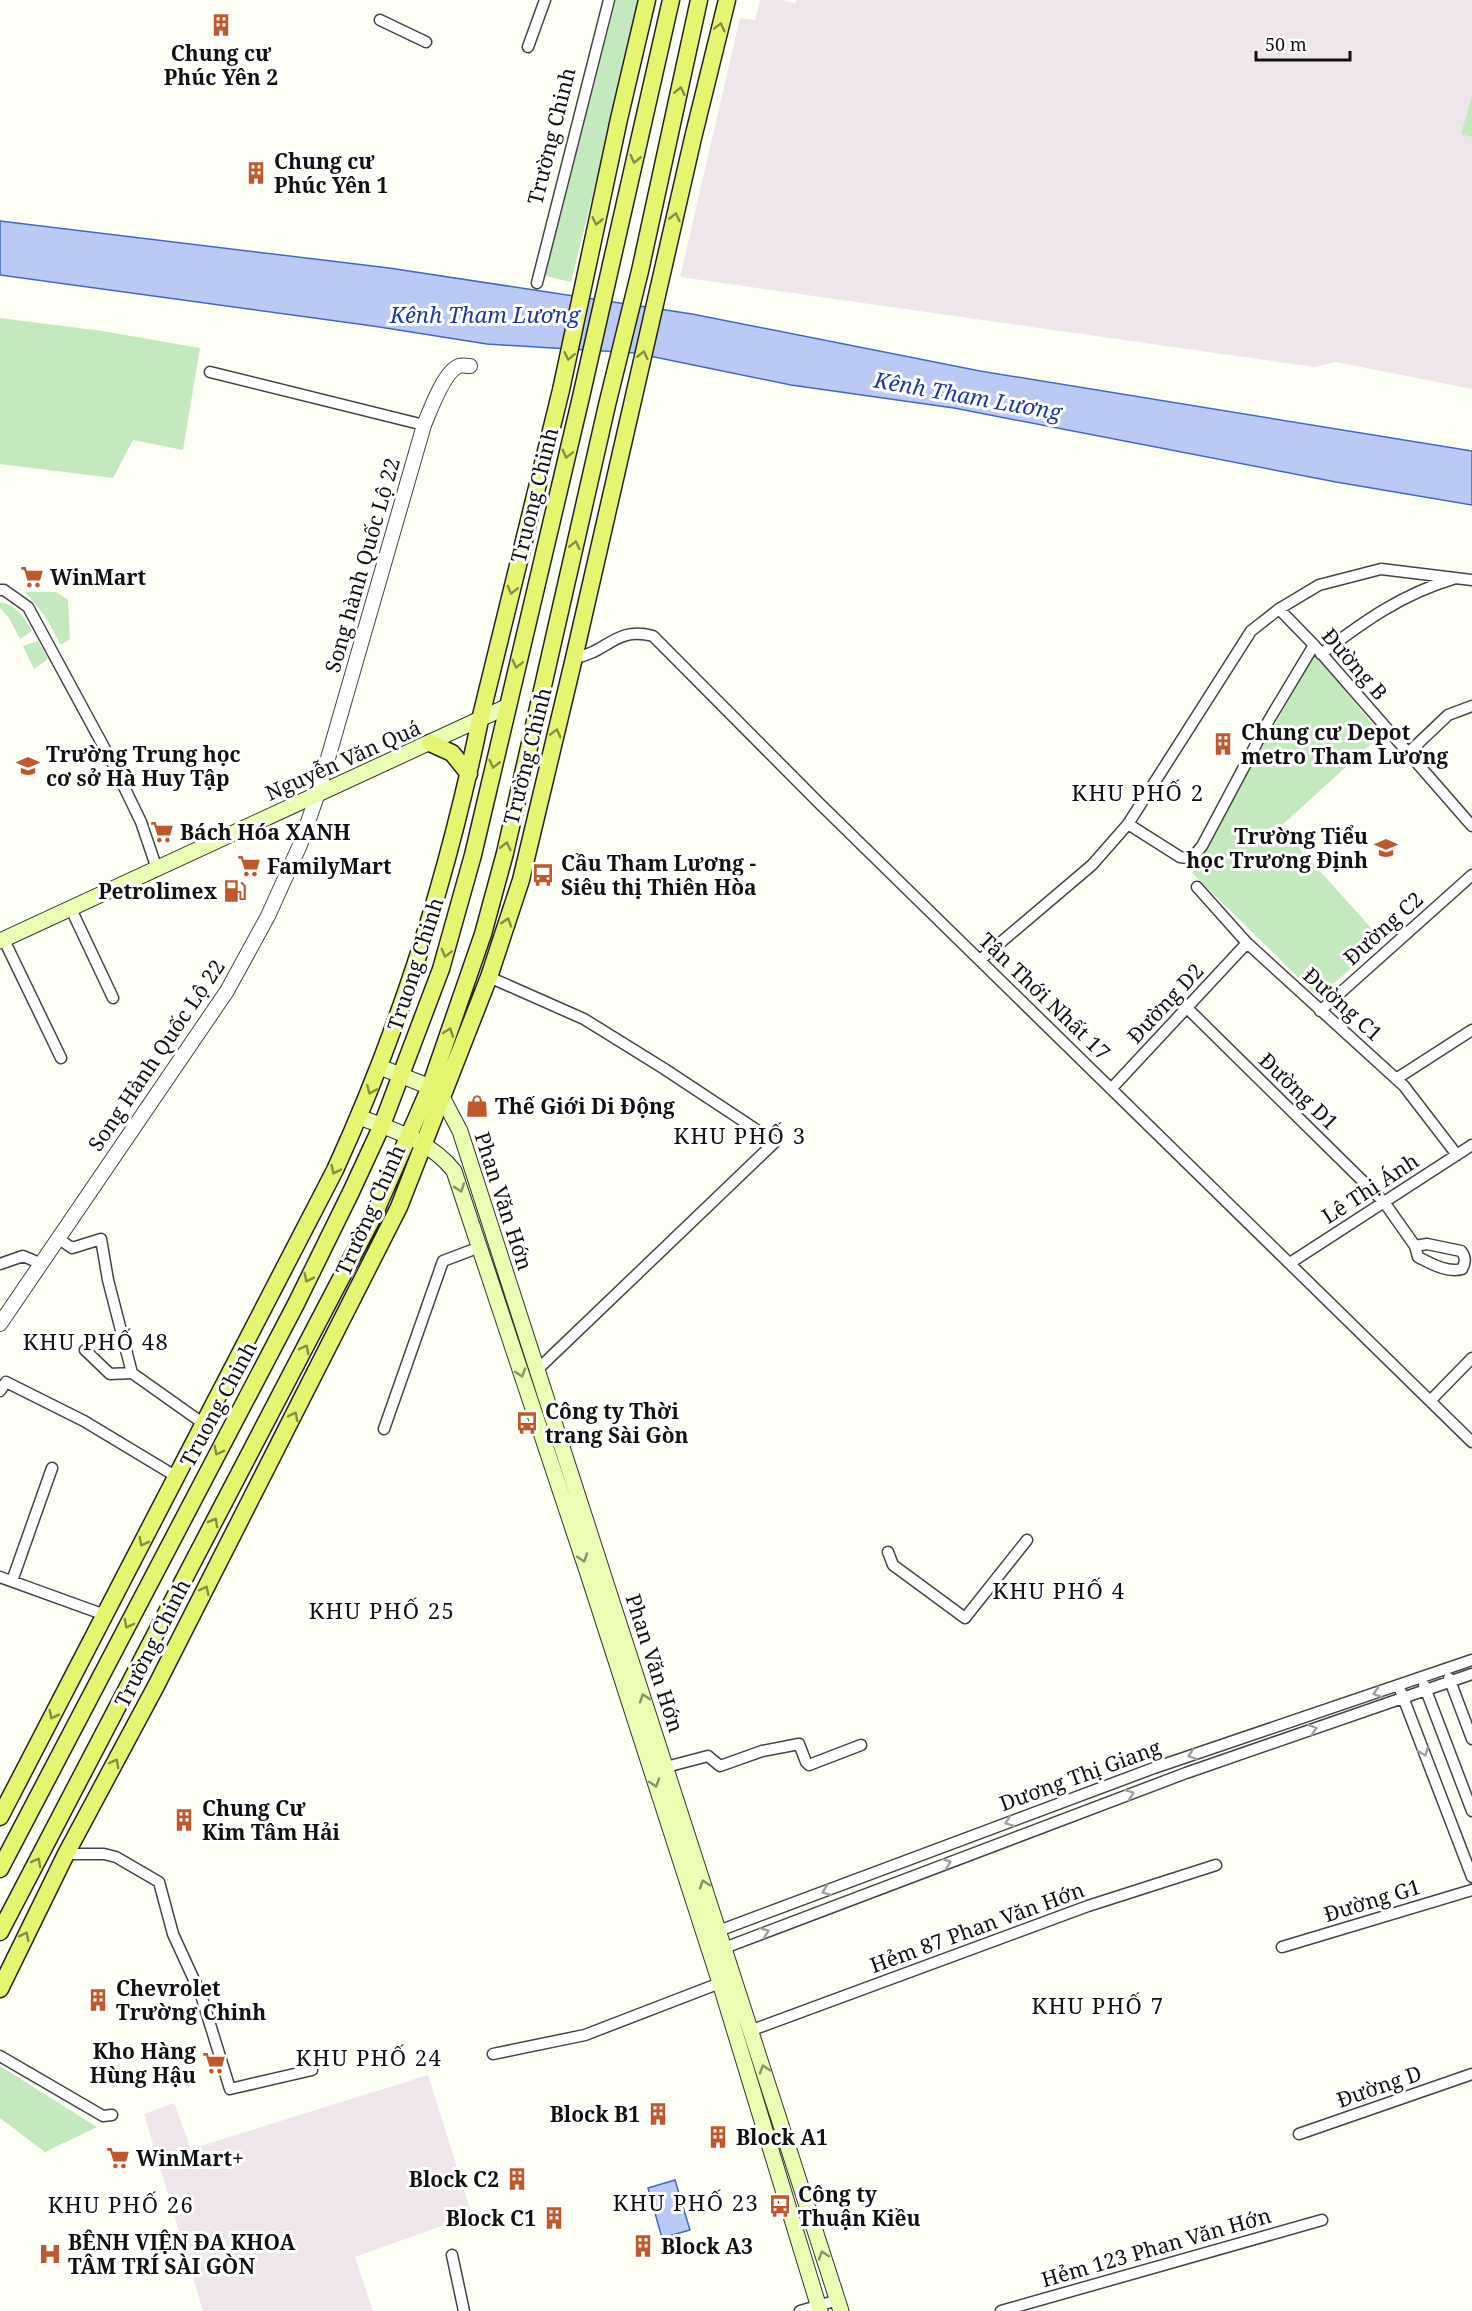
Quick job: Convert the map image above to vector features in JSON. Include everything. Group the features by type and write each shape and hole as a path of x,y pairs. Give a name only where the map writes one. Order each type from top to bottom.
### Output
{"main road":[{"path":"0,1817 335,1170 380,1067 434,908 469,774 480,720 561,390 647,0"},
{"name":"Truong Chinh","path":"0,1869 300,1294 382,1125 441,969 472,855 581,397 671,0"},
{"path":"380,1067 436,1092 505,853 607,405 640,271 699,0"},
{"path":"670,133 693,138 727,0"},
{"path":"619,119 643,124"},
{"name":"Trường Chinh","path":"0,1989 4,1969 156,1686 399,1207 416,1140 489,977 521,880 693,138"},
{"name":"Nguyễn Văn Quá","path":"2,940 506,706"},
{"path":"430,743 452,753 469,774"},
{"path":"471,970 489,977"},
{"name":"Phan Văn Hớn","path":"436,1092 460,1131 537,1371 565,1480 819,2308"},
{"name":"Phan Văn Hớn","path":"359,1117 416,1140 446,1160 454,1171 666,1767 839,2306"},
{"path":"0,1932 374,1215 416,1140"}],"street":[{"path":"528,47 545,0"},
{"name":"Trường Chinh","path":"537,284 609,0"},
{"path":"380,20 426,42"},
{"name":"Song hành Quốc Lộ 22","path":"318,793 424,425 441,387 452,371 459,366 470,366"},
{"path":"210,372 424,425"},
{"path":"980,960 1092,865 1128,824 1251,631 1279,609 1319,585 1381,569 1472,580"},
{"path":"1321,654 1359,625 1395,602 1430,586 1459,577"},
{"path":"0,590 4,590 28,607 112,762 141,822 157,869"},
{"name":"Đường B","path":"1279,609 1314,645 1472,826"},
{"name":"Tân Thới Nhất 17","path":"574,658 588,655 624,635 637,632 653,636 820,804 1472,1442"},
{"path":"1128,824 1180,857 1187,859 1194,856 1202,846 1263,730 1314,645"},
{"path":"1408,753 1448,715 1472,706"},
{"name":"Song Hành Quốc Lộ 22","path":"0,1324 226,991 268,916 300,846 318,793"},
{"name":"Đường C2","path":"1320,1011 1472,875"},
{"name":"Đường C1","path":"1197,887 1247,943 1396,1079 1457,1155"},
{"path":"71,909 113,998"},
{"path":"2,940 61,1058"},
{"name":"Đường D2","path":"1111,1089 1247,943"},
{"path":"489,977 593,1024 775,1142 537,1371"},
{"name":"Đường D1","path":"1187,1008 1384,1202 1415,1246"},
{"path":"1396,1079 1472,1030"},
{"name":"Lê Thị Ánh","path":"1290,1263 1472,1145"},
{"path":"59,1239 72,1248 101,1239 108,1280 132,1373"},
{"path":"384,1429 443,1261 480,1247"},
{"path":"0,1264 23,1256 42,1264"},
{"path":"85,1350 110,1374 132,1373 204,1424"},
{"path":"1430,1401 1472,1358"},
{"path":"0,1391 6,1382 84,1421 177,1477"},
{"path":"12,1581 52,1468"},
{"path":"888,1552 893,1565 965,1618 1027,1540"},
{"path":"0,1576 105,1615"},
{"name":"Dương Thị Giang","path":"705,1936 1154,1768 1472,1661"},
{"path":"1445,1669 1472,1739"},
{"name":"Dương Thị Giang","path":"710,1953 1186,1773 1472,1674"},
{"path":"1421,1677 1472,1811"},
{"path":"1398,1685 1472,1877"},
{"path":"1262,1731 1266,1745"},
{"path":"666,1767 708,1756 720,1766 762,1751 799,1744 809,1765 861,1745"},
{"path":"963,1839 966,1855"},
{"path":"66,1854 104,1854 116,1857 159,1882 173,1934 201,1995 230,2089 312,2070"},
{"name":"Hẻm 87 Phan Văn Hớn","path":"752,2030 1088,1906 1216,1865"},
{"name":"Đường G1","path":"1282,1947 1472,1890"},
{"path":"493,2054 585,2035 720,1983"},
{"path":"0,2056 103,2116 112,2115"},
{"name":"Đường D","path":"1299,2134 1472,2074"},
{"name":"Hẻm 123 Phan Văn Hớn","path":"1000,2311 1322,2220"},
{"path":"452,2255 464,2311"},
{"path":"800,2311 839,2306"}],"shaded area":[{"path":"760,0 783,0 795,4 796,0 1472,0 1472,389 1336,362 1314,367 680,277 740,18 755,20"},
{"path":"428,2075 472,2215 355,2257 373,2311 203,2311 144,2114 174,2103 191,2149"}],"green space":[{"path":"616,0 641,0 571,282 545,276"},
{"path":"1472,96 1472,137 1461,134"},
{"path":"0,318 102,331 200,348 183,450 133,440 113,478 0,464"},
{"path":"25,592 56,592 68,600 70,639 61,645 45,616"},
{"path":"0,602 11,606 23,616 32,631 20,639 9,618 0,608"},
{"path":"38,641 48,659 34,669 23,646"},
{"path":"1315,653 1381,735 1280,827 1383,941 1318,997 1192,873"},
{"path":"0,2066 97,2127 45,2152 0,2118"}],"water":[{"name":"Kênh Tham Lương","path":"0,221 389,268 692,314 980,371 1472,451 1472,505 1336,482 954,408 791,385 635,353 487,344 373,326 0,275"},
{"path":"675,2180 690,2230 662,2238 648,2188"}],"place":[{"name":"Chung cư Phúc Yên 2","path":"221,25"},
{"name":"Chung cư Phúc Yên 1","path":"256,173"},
{"name":"WinMart","path":"32,577"},
{"name":"Chung cư Depot metro Tham Lương","path":"1223,744"},
{"name":"Trường Trung học cơ sở Hà Huy Tập","path":"28,766"},
{"name":"Bách Hóa XANH","path":"162,832"},
{"name":"Trường Tiểu học Trương Định","path":"1386,848"},
{"name":"FamilyMart","path":"249,866"},
{"name":"Cầu Tham Lương - Siêu thị Thiên Hòa","path":"543,875"},
{"name":"Petrolimex","path":"235,891"},
{"name":"Thế Giới Di Động","path":"477,1106"},
{"name":"Công ty Thời trang Sài Gòn","path":"527,1423"},
{"name":"Chung Cư Kim Tâm Hải","path":"184,1820"},
{"name":"Chevrolet Trường Chinh","path":"98,2000"},
{"name":"Kho Hàng Hùng Hậu","path":"214,2063"},
{"name":"Block B1","path":"658,2114"},
{"name":"Block A1","path":"718,2137"},
{"name":"WinMart+","path":"118,2158"},
{"name":"Block C2","path":"517,2179"},
{"name":"Công ty Thuận Kiều","path":"780,2206"},
{"name":"Block C1","path":"554,2218"},
{"name":"Block A3","path":"643,2246"},
{"name":"BỆNH VIỆN ĐA KHOA TÂM TRÍ SÀI GÒN","path":"50,2254"}],"district":[{"name":"KHU PHỐ 2","path":"1138,792"},
{"name":"KHU PHỐ 3","path":"740,1135"},
{"name":"KHU PHỐ 48","path":"96,1341"},
{"name":"KHU PHỐ 4","path":"1059,1590"},
{"name":"KHU PHỐ 25","path":"382,1610"},
{"name":"KHU PHỐ 7","path":"1098,2005"},
{"name":"KHU PHỐ 24","path":"369,2057"},
{"name":"KHU PHỐ 23","path":"686,2202"},
{"name":"KHU PHỐ 26","path":"121,2204"}]}
